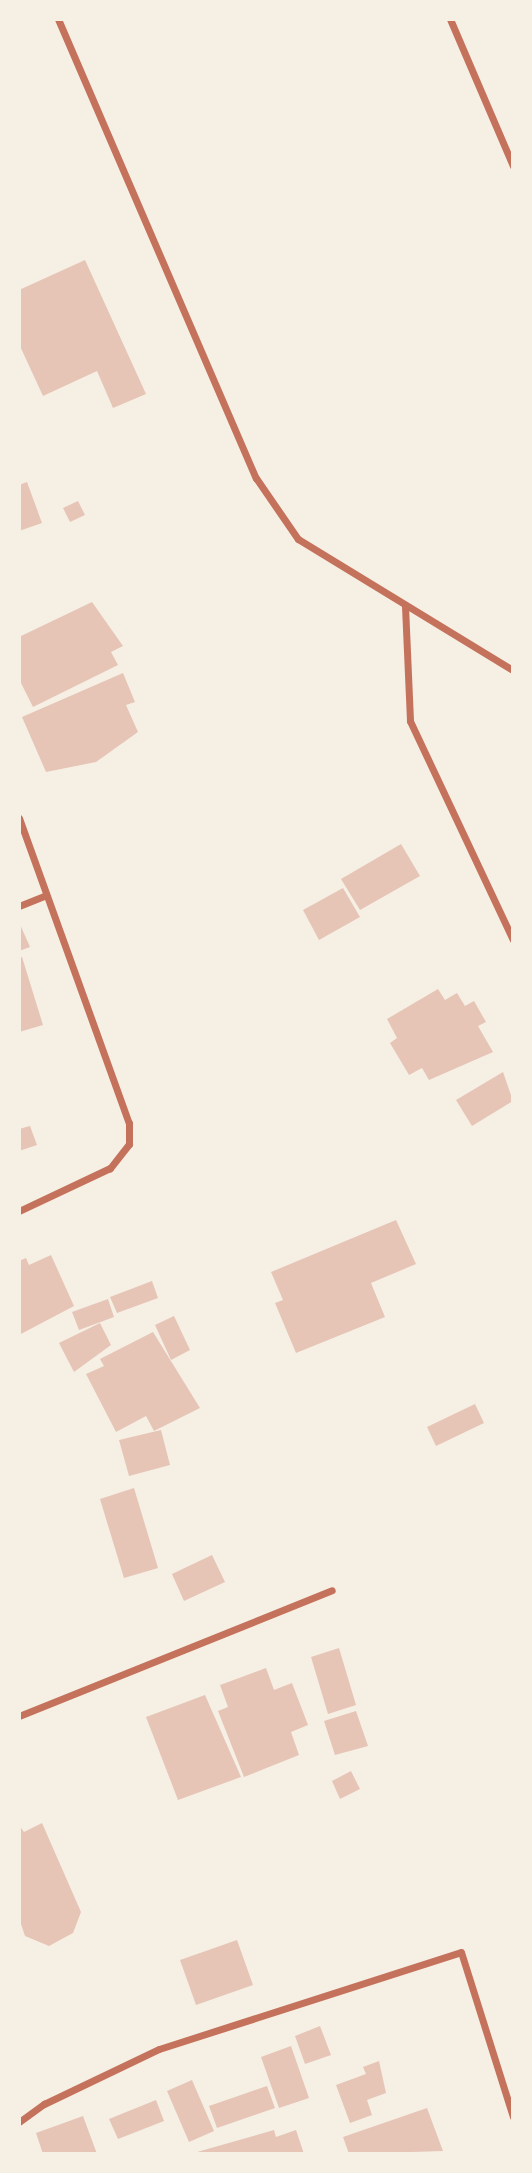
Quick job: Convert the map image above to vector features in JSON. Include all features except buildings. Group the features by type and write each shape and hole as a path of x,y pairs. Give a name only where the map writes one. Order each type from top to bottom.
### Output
{"street":[{"path":"58,19 256,478 298,538 513,670"},
{"path":"450,19 513,166"},
{"path":"405,606 410,721 513,940"},
{"path":"19,817 129,1123 129,1144 110,1168 19,1211"},
{"path":"19,906 46,895"},
{"path":"19,1716 332,1590"},
{"path":"19,2122 44,2104 159,2049 461,1952 513,2117"}]}
